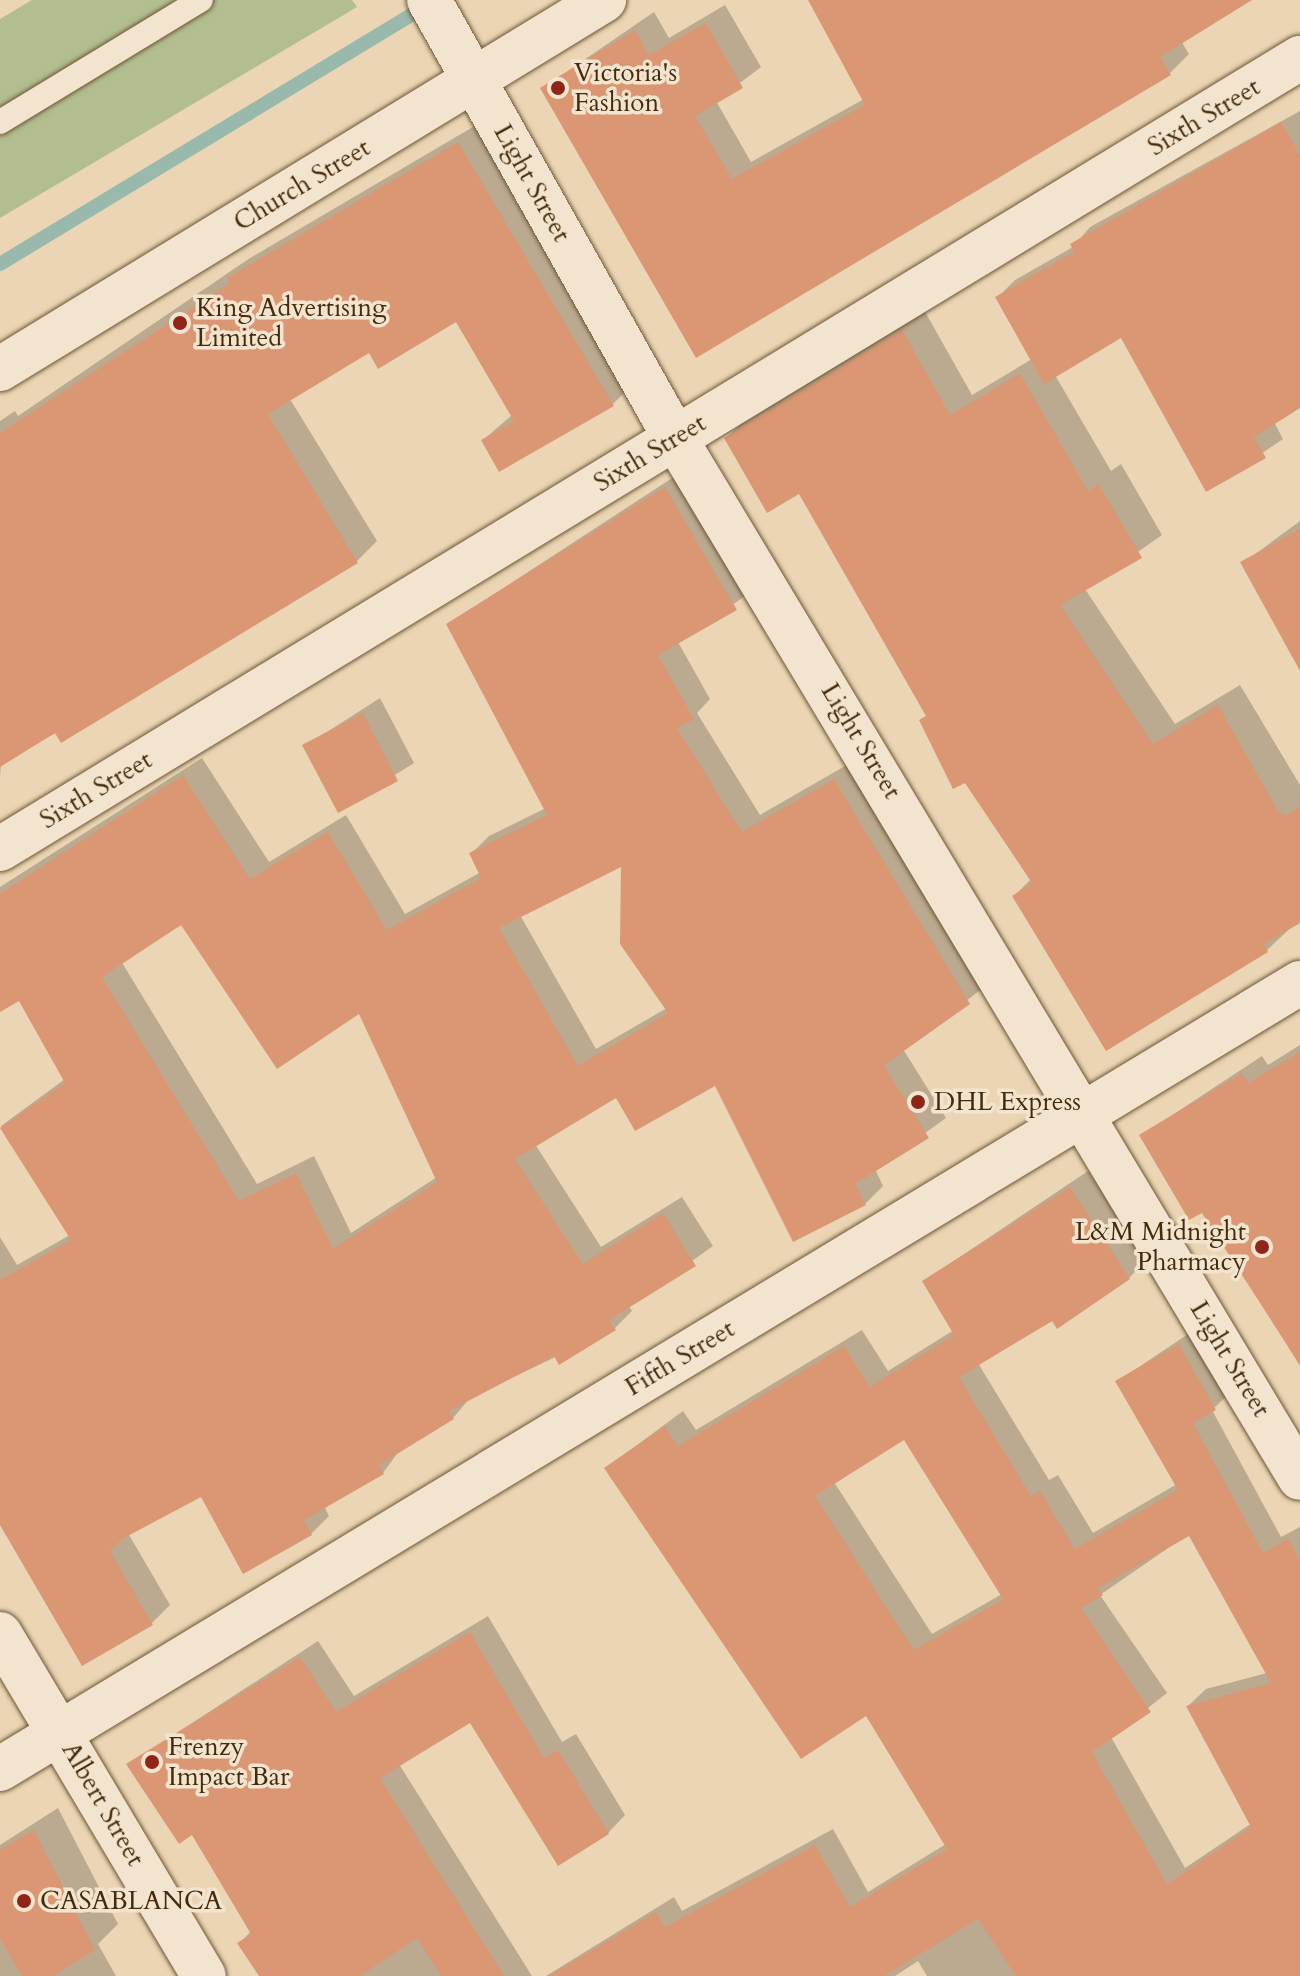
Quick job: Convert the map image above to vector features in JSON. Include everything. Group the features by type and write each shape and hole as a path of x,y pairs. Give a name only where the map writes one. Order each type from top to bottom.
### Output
{"street":[{"name":"Light Street","path":"429,0 675,438 1300,1478"},
{"name":"Church Street","path":"0,369 604,0"},
{"name":"Sixth Street","path":"0,849 1300,58"},
{"name":"Fifth Street","path":"0,1769 1300,983"},
{"name":"Albert Street","path":"0,1634 204,1976"}],"lane":[{"path":"0,122 201,0"}],"green space":[{"path":"32,0 352,0 357,7 0,218 0,19"}],"building":[{"path":"808,0 1252,0 1160,57 1171,75 696,358 540,88 635,30 649,55 706,23 743,88 695,116 732,179 865,105"},
{"path":"1281,122 1300,155 1300,408 1254,437 1266,458 1206,492 1121,338 1044,384 995,297 1074,252 1070,244"},
{"path":"458,142 614,406 499,472 481,440 514,421 456,322 378,369 369,353 268,414 358,563 61,743 55,733 0,767 0,433 230,283 227,278"},
{"path":"902,330 950,415 1020,373 1088,491 1099,484 1142,558 1060,605 1153,744 1218,705 1278,811 1285,816 1300,807 1300,923 1264,944 1268,952 1106,1051 1012,896 1032,883 965,783 953,789 919,720 926,716 799,494 767,513 724,438"},
{"path":"665,487 737,610 658,655 694,719 677,728 742,832 834,779 970,1004 884,1065 929,1138 855,1184 866,1205 793,1242 715,1086 635,1131 616,1098 515,1159 583,1264 663,1213 696,1266 609,1320 616,1330 559,1365 554,1356 449,1411 454,1419 379,1465 384,1474 304,1520 312,1535 243,1574 201,1497 122,1539 110,1551 153,1625 82,1666 0,1525 0,1280 71,1240 0,1128 65,1083 19,1001 0,1012 0,894 183,775 250,879 328,832 387,930 481,878 469,853 547,815 446,624","holes":["621,867 620,944 668,1013 578,1066 499,928","181,925 277,1069 359,1014 437,1182 333,1249 296,1173 239,1201 102,977"]},
{"path":"1300,529 1300,671 1240,562"},
{"path":"363,713 398,781 338,813 302,745"},
{"path":"1300,1052 1300,1365 1202,1213 1189,1220 1139,1135 1242,1073 1248,1083"},
{"path":"1070,1187 1130,1279 1057,1329 1052,1321 959,1377 1031,1496 1040,1491 1075,1549 1178,1490 1115,1381 1179,1344 1216,1410 1193,1423 1263,1553 1288,1539 1300,1560 1300,1976 1016,1976 978,1919 884,1976 549,1976 656,1912 665,1927 815,1845 850,1907 947,1849 866,1716 801,1759 604,1468 665,1426 678,1446 844,1346 870,1387 954,1335 922,1281","holes":["904,1440 1003,1599 914,1650 815,1496","1189,1536 1271,1683 1186,1706 1251,1827 1167,1884 1092,1752 1151,1712 1081,1608 1103,1595 1098,1588"]},
{"path":"470,1632 544,1758 558,1750 609,1834 558,1866 470,1723 380,1778 504,1976 441,1976 417,1938 360,1976 259,1976 237,1943 251,1934 192,1835 179,1844 126,1764 300,1657 336,1712"},
{"path":"34,1830 95,1950 53,1976 22,1976 0,1939 0,1850"}],"waterway":[{"path":"0,264 427,5"}],"place":[{"name":"Victoria's Fashion","path":"558,88"},
{"name":"King Advertising Limited","path":"180,323"},
{"name":"DHL Express","path":"918,1102"},
{"name":"L&M Midnight Pharmacy","path":"1262,1247"},
{"name":"Frenzy Impact Bar","path":"152,1762"},
{"name":"CASABLANCA","path":"24,1901"}]}
